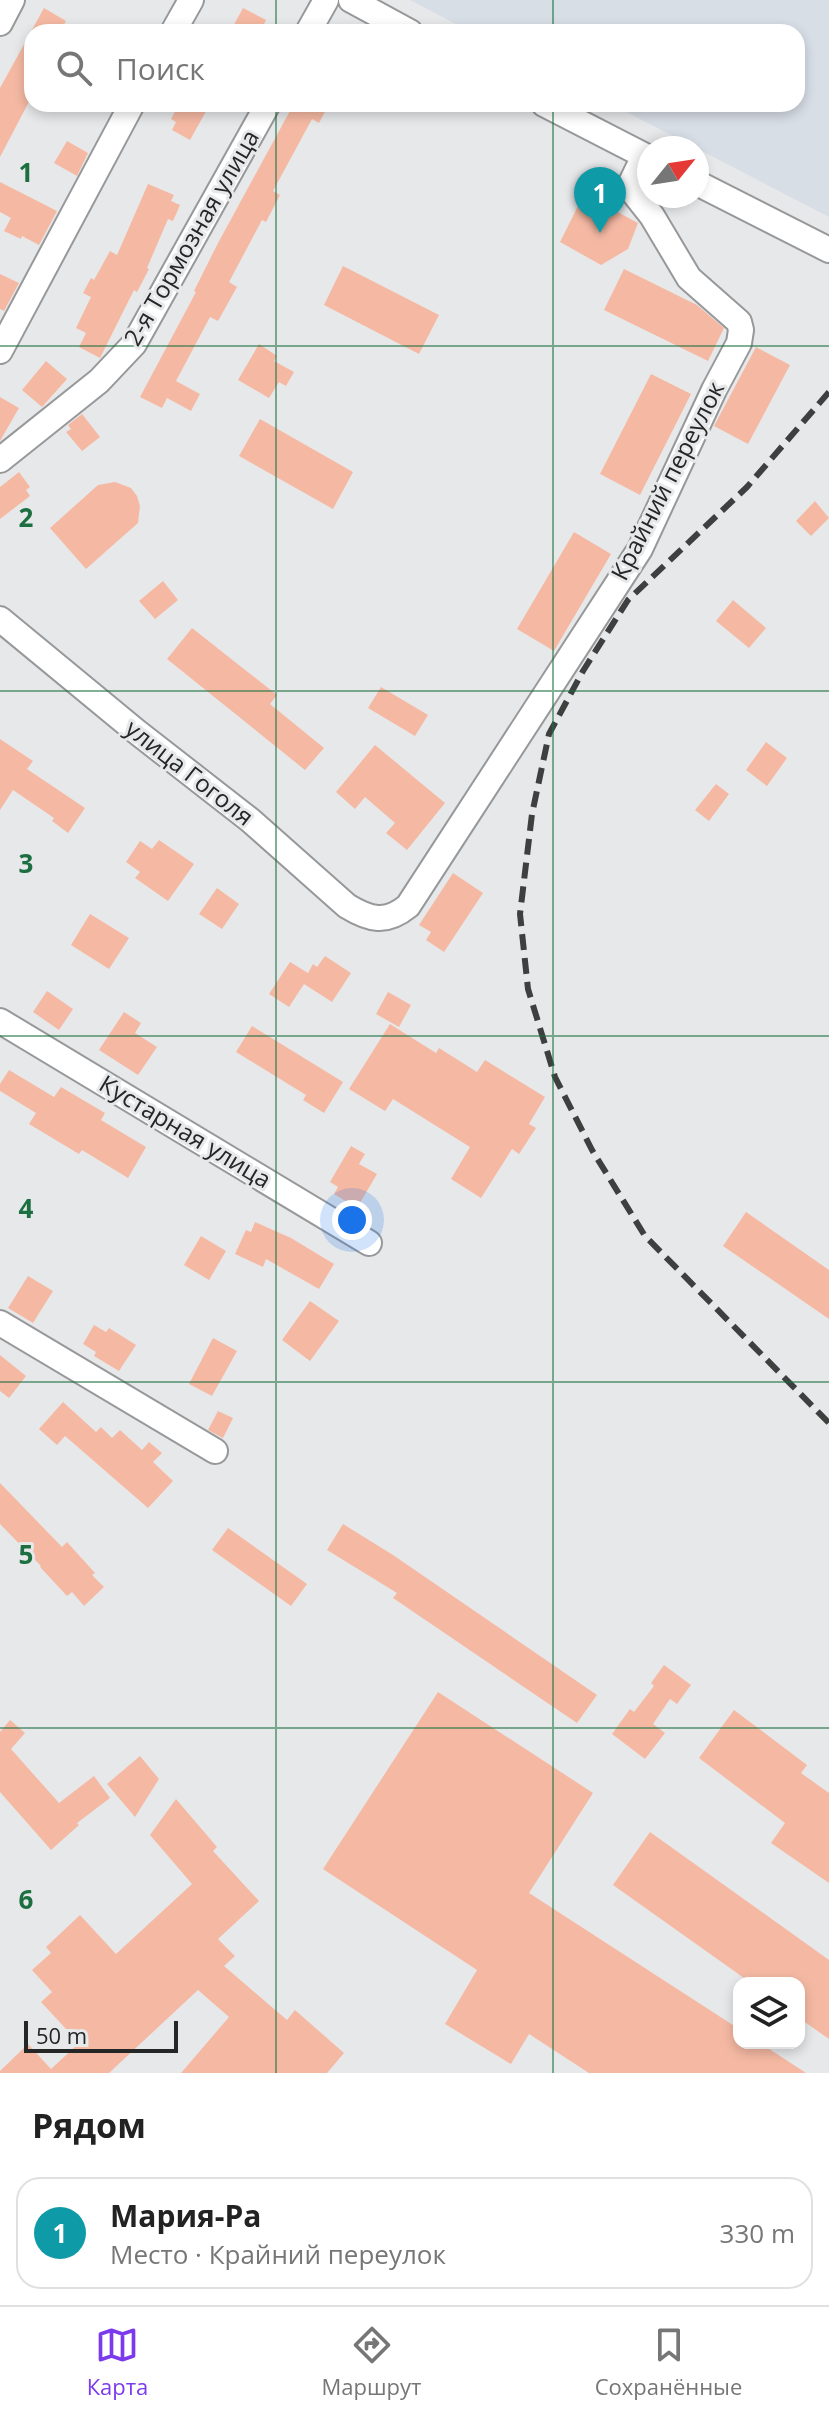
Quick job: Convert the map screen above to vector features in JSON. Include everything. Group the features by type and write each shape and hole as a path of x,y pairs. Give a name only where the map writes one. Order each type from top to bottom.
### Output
{"street":[{"path":"0,23 12,0"},
{"path":"178,24 191,0"},
{"path":"312,24 326,0"},
{"path":"351,0 395,24"},
{"path":"0,351 128,112"},
{"name":"2-я Тормозная улица","path":"0,460 99,381 134,344 264,112"},
{"path":"559,112 637,152"},
{"name":"Крайний переулок","path":"637,173 629,187 637,197"},
{"path":"709,189 829,250"},
{"name":"Крайний переулок","path":"381,918 396,916 408,906 640,549 739,343 739,322 689,278 646,208"},
{"name":"улица Гоголя","path":"0,619 250,820 347,906 365,917 381,918"},
{"name":"Кустарная улица","path":"0,1021 369,1243"},
{"path":"0,1323 215,1451"}],"shaded area":[{"path":"410,0 829,0 829,217 709,155 709,136 673,136 626,112 805,112 805,24 456,24"}],"building":[{"path":"44,8 66,21 64,24 35,24"},
{"path":"243,8 266,20 264,24 234,24"},
{"path":"24,44 24,111 0,157 0,88"},
{"path":"175,112 206,112 190,140 172,130 176,122 171,119"},
{"path":"289,112 325,112 319,123 312,119 273,191 280,195 266,222 262,220 229,282 237,287 218,321 210,317 176,381 200,394 191,411 167,398 162,408 140,397 196,292 217,245"},
{"path":"67,141 88,153 77,176 54,163"},
{"path":"0,182 57,211 39,245 4,231 11,218 0,212"},
{"path":"148,184 174,195 171,201 180,205 173,221 168,219 149,269 137,292 134,290 100,358 79,347 86,333 76,328 91,297 83,293 110,251 117,255"},
{"path":"584,194 638,223 628,249 601,265 560,242"},
{"path":"343,266 439,315 419,354 324,305"},
{"path":"624,269 697,305 724,328 708,361 604,310"},
{"path":"0,274 19,283 4,311 0,309"},
{"path":"259,344 277,356 274,361 294,372 286,386 279,382 269,398 238,380"},
{"path":"756,347 790,365 748,444 714,426"},
{"path":"46,361 67,379 42,407 22,390"},
{"path":"651,374 691,394 640,495 600,474"},
{"path":"0,397 19,408 0,441"},
{"path":"82,414 100,437 82,451 66,432 71,429 68,425"},
{"path":"260,419 353,472 333,509 239,456"},
{"path":"19,472 30,487 26,490 30,496 0,519 0,487"},
{"path":"115,482 131,488 137,496 140,506 138,523 86,569 50,528 98,485"},
{"path":"815,501 829,518 811,536 796,521"},
{"path":"574,532 611,554 554,651 517,629"},
{"path":"163,581 178,600 155,619 139,601"},
{"path":"733,600 766,628 749,648 716,621"},
{"path":"192,628 277,695 270,704 324,748 305,770 167,659"},
{"path":"381,687 428,715 415,736 368,708"},
{"path":"0,739 33,761 27,769 85,808 68,833 52,821 54,818 13,790 0,810"},
{"path":"766,742 787,758 767,786 746,770"},
{"path":"375,745 445,803 407,850 386,833 395,823 365,797 355,809 336,792"},
{"path":"716,784 729,794 709,821 695,810"},
{"path":"159,840 194,864 168,901 135,878 140,872 126,862 140,841 152,849"},
{"path":"453,873 483,893 444,952 426,940 431,932 419,925"},
{"path":"217,888 239,904 222,929 199,914"},
{"path":"90,914 129,938 109,969 71,945"},
{"path":"325,956 351,973 332,1002 304,984 289,1007 269,994 290,962 308,973 313,964 317,967"},
{"path":"47,991 73,1009 59,1030 33,1012"},
{"path":"388,992 411,1005 399,1027 376,1014"},
{"path":"124,1012 141,1023 135,1033 157,1047 138,1075 99,1050"},
{"path":"390,1024 436,1053 439,1048 477,1072 485,1060 545,1097 529,1124 536,1128 519,1154 512,1149 481,1198 451,1179 470,1147 393,1099 385,1111 349,1089"},
{"path":"252,1026 343,1082 324,1113 303,1100 306,1095 236,1052"},
{"path":"9,1070 54,1097 61,1087 105,1113 101,1120 146,1147 128,1178 82,1150 79,1154 29,1124 36,1113 0,1091 0,1084"},
{"path":"351,1146 365,1154 359,1164 377,1174 357,1208 334,1194 338,1187 330,1182"},
{"path":"746,1212 829,1270 829,1319 723,1246"},
{"path":"255,1222 291,1238 334,1264 319,1289 266,1259 263,1267 235,1254 246,1230 251,1232"},
{"path":"201,1236 226,1251 209,1280 184,1265"},
{"path":"28,1276 53,1291 33,1323 8,1308"},
{"path":"310,1301 339,1321 310,1361 282,1340"},
{"path":"94,1325 106,1332 109,1328 136,1345 119,1371 94,1356 96,1352 83,1344"},
{"path":"213,1338 237,1351 212,1396 189,1384"},
{"path":"0,1355 26,1376 9,1398 0,1391"},
{"path":"63,1402 96,1432 101,1427 112,1438 120,1430 142,1450 149,1442 162,1453 153,1462 173,1481 148,1508 65,1436 57,1445 39,1429"},
{"path":"218,1411 233,1418 223,1438 208,1430"},
{"path":"0,1483 62,1547 67,1542 95,1573 92,1575 104,1587 84,1606 72,1592 67,1596 0,1524"},
{"path":"343,1524 597,1695 577,1723 393,1598 397,1593 327,1550"},
{"path":"228,1528 307,1584 291,1606 212,1550"},
{"path":"664,1665 691,1685 677,1704 670,1699 653,1724 665,1733 645,1759 612,1734 630,1709 634,1712 654,1686 651,1683"},
{"path":"438,1692 593,1793 529,1893 733,2025 733,2049 769,2049 806,2073 589,2073 529,2034 511,2064 445,2024 477,1970 323,1869"},
{"path":"734,1710 807,1765 801,1773 829,1793 829,1883 771,1843 785,1823 699,1758"},
{"path":"10,1720 25,1733 11,1749 59,1803 94,1776 110,1798 77,1823 79,1825 51,1850 0,1792 0,1732"},
{"path":"140,1756 159,1779 135,1817 107,1784"},
{"path":"176,1799 217,1847 213,1851 259,1901 218,1939 235,1956 224,1966 287,2020 295,2010 344,2053 327,2073 181,2073 229,2017 198,1990 109,2073 0,2073 28,2044 51,2069 79,2043 41,2002 52,1992 32,1970 51,1953 46,1947 80,1915 116,1954 192,1884 150,1835"},
{"path":"650,1832 829,1960 829,2039 805,2022 805,1977 743,1977 613,1885"}],"railway":[{"path":"829,392 747,487 628,600 583,671 549,734 532,814 520,914 528,989 555,1077 592,1150 645,1236 829,1423"}],"place":[{"name":"Мария-Ра","path":"600,233"}]}
